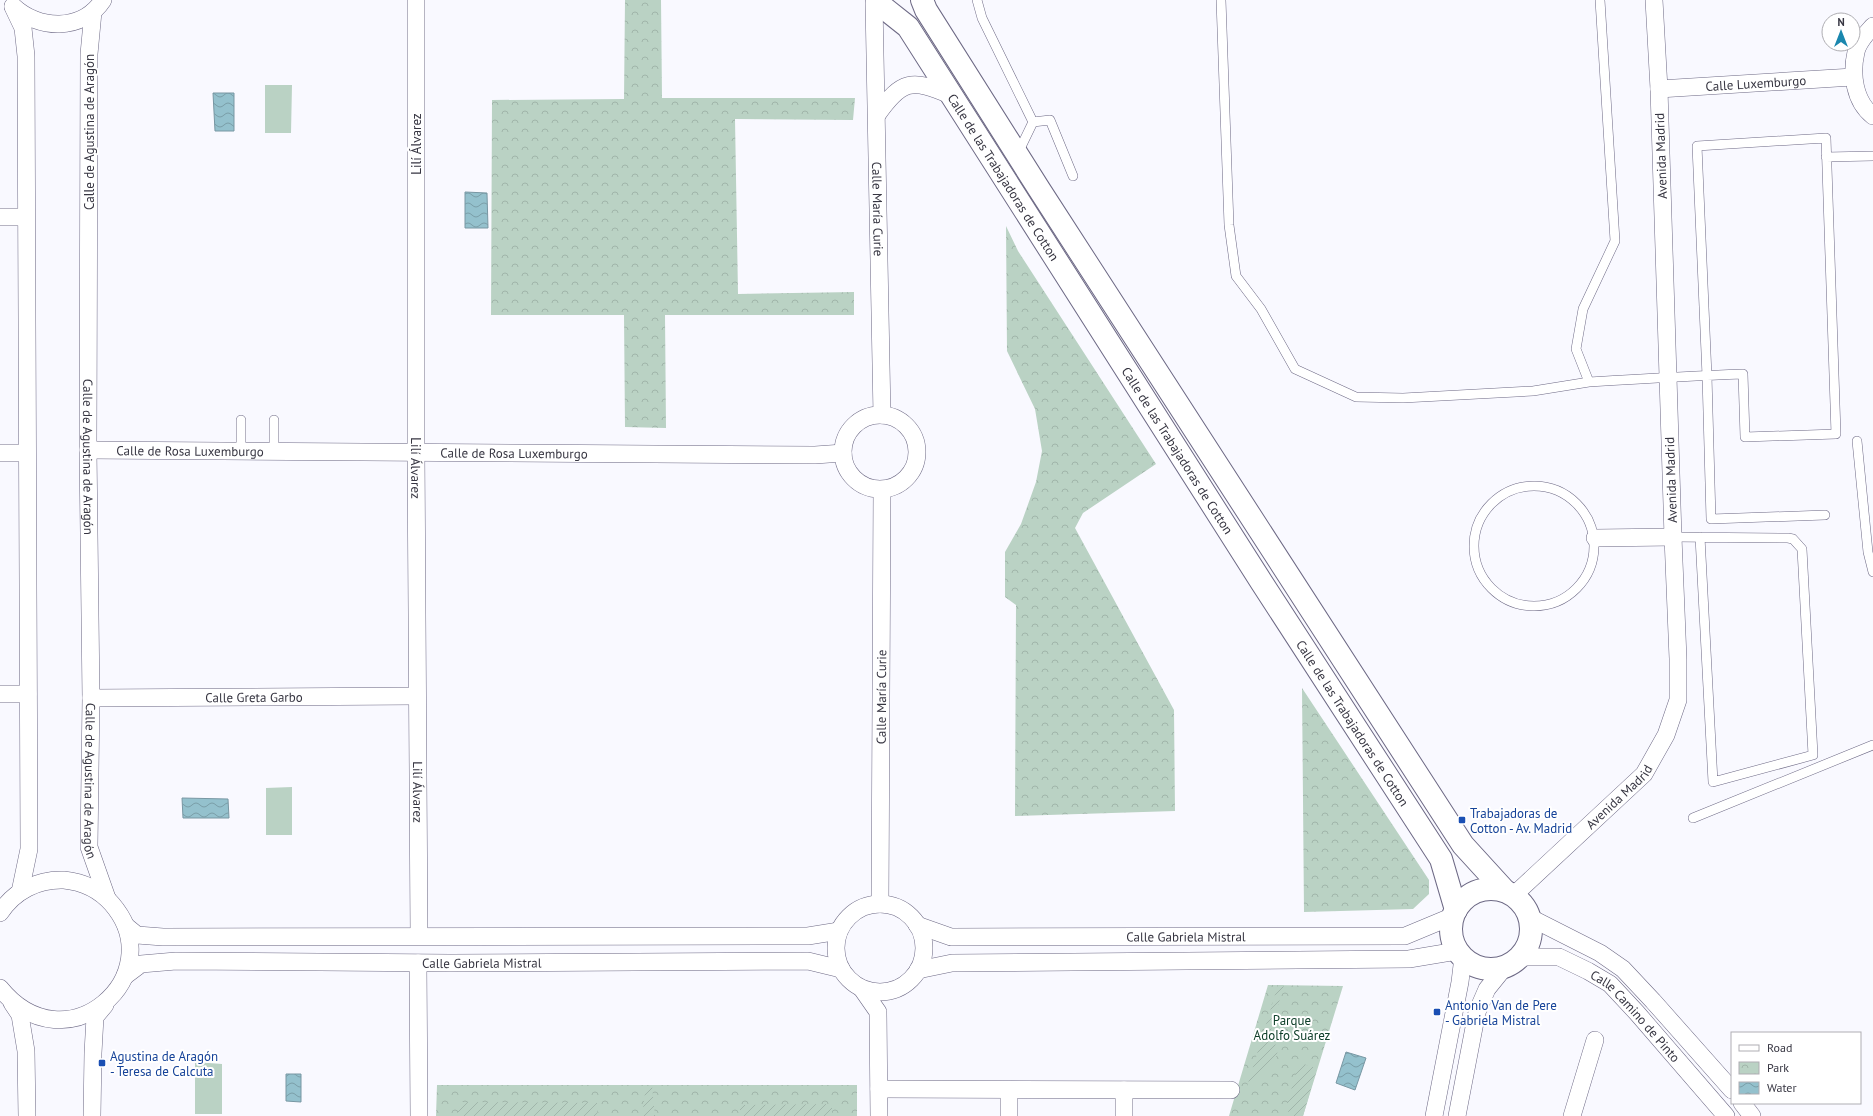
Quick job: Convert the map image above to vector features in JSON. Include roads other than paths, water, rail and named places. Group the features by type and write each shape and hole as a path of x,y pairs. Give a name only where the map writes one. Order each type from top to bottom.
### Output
{"street":[{"name":"Lilí Álvarez","path":"416,0 416,452 419,936"},
{"name":"Calle de las Trabajadoras de Cotton","path":"922,0 926,10 1018,155 1464,845 1510,893"},
{"name":"Avenida Madrid","path":"1510,893 1644,774 1666,735 1678,700 1678,659 1659,89 1654,0"},
{"name":"Calle de las Trabajadoras de Cotton","path":"878,2 908,27 1266,589 1441,859 1454,913"},
{"name":"Calle María Curie","path":"878,2 877,115 882,415"},
{"path":"11,4 27,18 43,24 61,25 78,21 98,6"},
{"path":"11,4 23,28 26,56 28,849 20,892"},
{"name":"Calle de Agustina de Aragón","path":"98,6 89,54 88,450 91,698 89,847 107,898"},
{"path":"1873,26 1864,36 1856,51 1853,77 1858,97 1873,116"},
{"name":"Calle Luxemburgo","path":"1659,89 1853,77"},
{"path":"877,115 891,95 910,84 926,85 950,95"},
{"path":"0,217 26,217"},
{"path":"882,415 898,419 908,427 915,438 918,450 915,467 908,478 898,485 882,490 865,486 853,477 846,466 843,453 845,441 851,430 860,421 869,416 882,415"},
{"name":"Calle de Rosa Luxemburgo","path":"88,450 241,452 648,452 815,455 843,453"},
{"path":"0,453 27,453"},
{"name":"Calle María Curie","path":"880,904 882,490"},
{"path":"1595,538 1673,537"},
{"path":"0,694 28,694"},
{"name":"Calle Greta Garbo","path":"91,698 417,696"},
{"path":"0,913 6,904 20,892 37,883 55,880 74,881 92,888 107,898 118,911 126,926 130,942 125,976 113,996 95,1017 92,1116"},
{"path":"1434,1116 1460,982 1460,954 1451,932 1454,913 1462,900 1482,889 1494,888 1510,893 1527,909 1531,918 1531,939 1487,989 1477,1012 1457,1116"},
{"path":"878,1012 894,990 908,981 918,970 924,949 922,934 917,925 904,911 895,907 880,904 869,905 855,912 846,920 839,931 836,944 836,956 841,969 851,982 862,989 878,992 894,990"},
{"name":"Calle Gabriela Mistral","path":"917,925 950,937 1405,936 1454,913"},
{"name":"Calle Camino de Pinto","path":"1531,918 1600,953 1622,969 1653,1001 1731,1089"},
{"name":"Calle Gabriela Mistral","path":"126,926 137,935 162,937 808,936 839,931"},
{"path":"1460,954 1468,962 1479,967 1491,969 1512,962"},
{"name":"Calle Gabriela Mistral","path":"918,970 952,963 1409,959 1460,954"},
{"name":"Calle Camino de Pinto","path":"1512,962 1559,957 1610,984 1647,1024 1726,1116"},
{"name":"Calle Gabriela Mistral","path":"125,976 141,964 164,962 808,962 841,969"},
{"path":"418,963 419,1116"},
{"path":"862,989 878,1012 879,1116"},
{"path":"5,994 29,1014 51,1020 74,1019 95,1011 113,996"},
{"path":"5,994 20,1015 26,1051 27,1116"},
{"path":"1572,1116 1595,1040"},
{"path":"879,1089 1231,1090"},
{"path":"1009,1090 1009,1116"},
{"path":"1124,1090 1124,1116"},
{"path":"1743,1104 1752,1116"}],"lane":[{"path":"977,0 982,18 1033,122"},
{"path":"1221,0 1229,226 1236,276 1260,309 1295,369 1356,396 1403,398 1533,391 1589,382 1668,377 1707,376 1743,374 1745,438 1836,434 1826,138 1697,146 1707,376 1711,519 1825,515"},
{"path":"1589,382 1576,349 1583,309 1615,241 1600,0"},
{"path":"1033,122 1050,120 1073,176"},
{"path":"1018,155 1033,122"},
{"path":"1826,157 1873,156"},
{"path":"241,420 241,452"},
{"path":"274,420 274,452"},
{"path":"1857,441 1868,552 1873,572"},
{"path":"1526,485 1558,489 1583,509 1595,538 1590,570 1571,595 1541,607 1510,602 1484,583 1472,553 1477,522 1496,497 1526,485"},
{"path":"1673,537 1788,538 1793,539 1802,549 1813,754 1714,782 1700,538"},
{"path":"1693,818 1873,744"}],"water":[{"path":"213,93 234,93 234,131 215,131"},
{"path":"465,192 487,193 488,228 465,228"},
{"path":"182,798 228,799 229,818 183,818"},
{"path":"1346,1052 1366,1058 1355,1090 1336,1083"},
{"path":"286,1074 301,1074 301,1102 286,1101"}],"place":[{"name":"Trabajadoras de Cotton - Av. Madrid","path":"1462,820"},
{"name":"Antonio Van de Pere - Gabriela Mistral","path":"1437,1012"},
{"name":"Agustina de Aragón - Teresa de Calcuta","path":"102,1063"}],"park label":[{"name":"Parque Adolfo Suárez","path":"1292,1028"}]}
